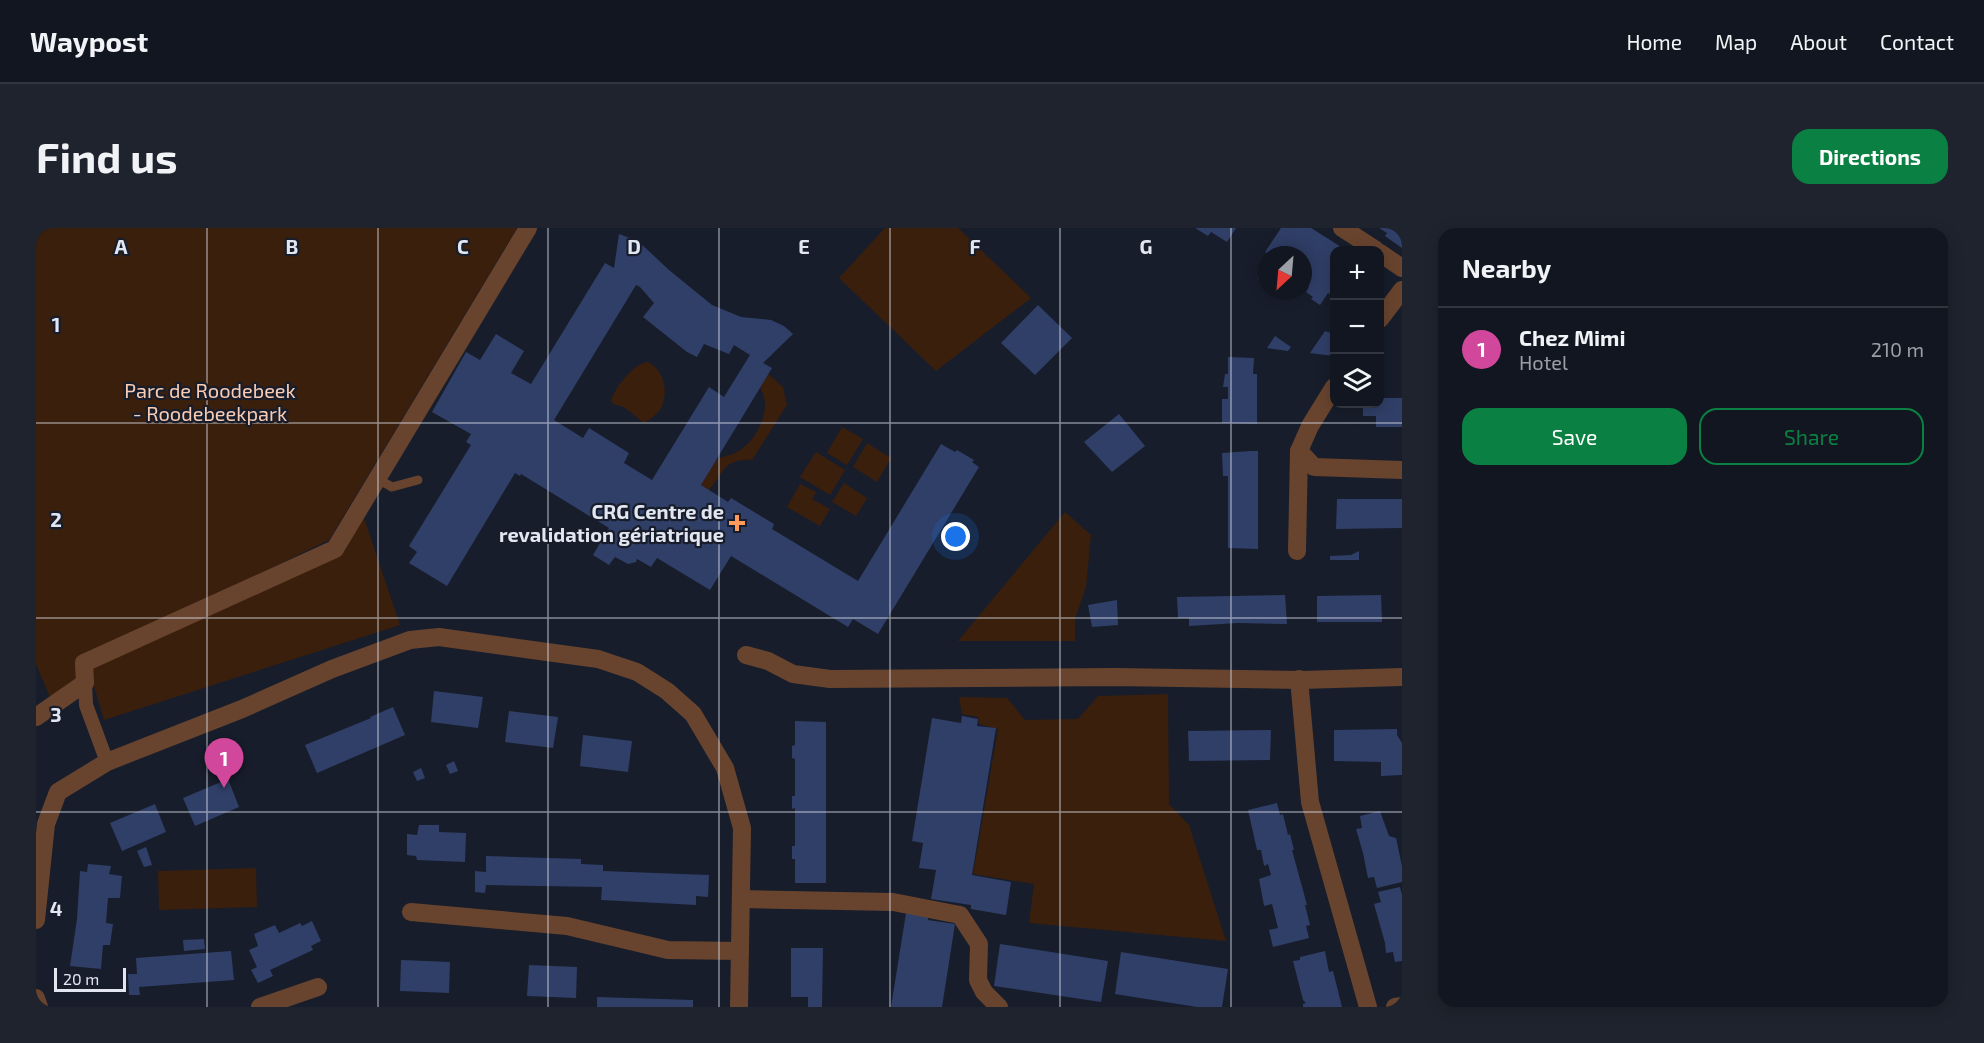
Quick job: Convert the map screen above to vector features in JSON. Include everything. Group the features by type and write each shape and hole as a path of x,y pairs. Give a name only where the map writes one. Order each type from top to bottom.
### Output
{"street":[{"path":"107,762 86,705 84,663 335,549 528,228"},
{"path":"1342,228 1369,246"},
{"path":"1384,256 1402,268"},
{"path":"1384,314 1402,290"},
{"path":"1297,551 1299,452 1310,426 1330,395"},
{"path":"1299,452 1314,467 1402,470"},
{"path":"36,920 46,824 58,792 107,762 242,709 332,669 410,640 439,637 598,659 637,672 667,691 693,714 725,768 742,828 739,1007"},
{"path":"746,655 768,661 793,674 830,679 1116,677 1299,680 1402,677"},
{"path":"1299,680 1310,802 1368,1007"},
{"path":"36,717 85,683"},
{"path":"741,899 892,902 960,915 979,944 978,980 984,992 999,1007"},
{"path":"411,912 567,926 668,950 740,951"},
{"path":"260,1007 318,987"},
{"path":"36,998 39,1007"},
{"path":"1395,1007 1402,1006"}],"lane":[{"path":"376,478 392,487 418,480"}],"green space":[{"name":"Parc de Roodebeek - Roodebeekpark","path":"36,228 517,228 329,540 80,661 78,683 52,702 36,664"},
{"path":"885,228 958,228 1031,298 936,371 839,278"},
{"path":"647,362 658,370 665,391 659,411 644,423 624,407 613,404 611,401 625,377 636,367"},
{"path":"768,374 783,387 787,405 752,460 736,461 730,464 709,490 701,485 714,463 744,447 751,441 761,424 765,405 760,388"},
{"path":"842,427 863,439 847,465 827,453"},
{"path":"867,443 891,458 877,482 853,467"},
{"path":"816,452 845,470 830,495 800,477"},
{"path":"844,483 867,498 856,516 832,502"},
{"path":"800,484 816,492 812,499 830,509 820,526 787,507"},
{"path":"1065,512 1091,535 1086,587 1075,619 1075,641 958,641"},
{"path":"363,515 400,625 104,720 89,669 345,551"},
{"path":"1168,694 1169,804 1189,825 1226,941 1029,923 1034,884 973,874 998,729 979,724 978,717 962,714 959,697 1007,698 1025,720 1078,719 1098,696"},
{"path":"256,868 257,907 159,910 158,871"}],"building":[{"path":"1195,228 1236,228 1227,242 1211,232 1208,236"},
{"path":"1281,228 1311,228 1340,246 1330,246 1330,294 1328,293 1320,305 1312,300 1312,246 1269,246"},
{"path":"1379,228 1402,228 1402,248 1385,236 1387,233"},
{"path":"619,234 638,241 712,305 741,317 771,320 784,326 793,334 763,363 772,368 701,485 728,502 731,498 774,524 772,529 858,581 941,444 974,460 972,462 979,467 878,634 853,619 848,627 731,556 710,590 657,558 651,567 637,559 636,562 628,564 615,557 609,565 593,555 609,528 521,474 520,476 515,473 447,586 409,563 417,552 409,546 471,445 466,442 471,434 432,412 466,352 480,360 496,334 524,351 511,373 531,384 605,263 614,268","holes":["636,285 654,303 643,317 687,352 697,357 704,344 729,354 734,345 750,355 724,397 709,387 652,480 624,463 629,453 589,428 583,438 554,420"]},
{"path":"1038,305 1072,338 1035,375 1001,343"},
{"path":"1325,331 1330,333 1330,356 1310,353"},
{"path":"1275,336 1291,347 1288,351 1267,348"},
{"path":"1228,357 1254,358 1253,374 1257,374 1257,424 1222,423 1222,399 1228,399 1228,387 1223,387 1225,374 1228,374"},
{"path":"1384,398 1402,398 1402,427 1376,427 1376,416 1363,416 1363,408 1384,408"},
{"path":"1119,414 1145,446 1112,472 1084,442"},
{"path":"1258,451 1258,549 1228,548 1228,476 1223,476 1222,453"},
{"path":"1337,499 1402,499 1402,528 1336,529"},
{"path":"1359,551 1359,560 1330,560 1330,556 1351,555"},
{"path":"1285,595 1287,624 1238,623 1189,626 1189,618 1178,618 1177,597"},
{"path":"1381,595 1382,622 1317,622 1317,596"},
{"path":"1117,600 1118,625 1092,627 1088,605"},
{"path":"434,691 483,697 478,728 431,722"},
{"path":"393,707 405,735 317,773 305,745"},
{"path":"509,711 558,717 553,748 505,742"},
{"path":"962,716 978,719 977,726 996,728 972,875 1011,882 1006,915 971,909 971,905 931,899 936,870 919,868 923,843 912,841 932,718 961,723"},
{"path":"795,721 826,722 826,883 795,883 795,859 792,859 792,846 795,846 795,808 792,809 792,796 795,796 795,759 792,758 792,746 795,745"},
{"path":"1397,729 1397,735 1402,743 1402,775 1381,776 1381,762 1334,761 1334,730"},
{"path":"1271,730 1270,760 1189,761 1188,731"},
{"path":"583,735 632,741 628,772 580,766"},
{"path":"454,761 458,771 450,774 446,765"},
{"path":"421,768 425,778 417,781 413,772"},
{"path":"228,779 239,807 195,826 183,798"},
{"path":"1277,803 1280,815 1283,814 1288,835 1290,834 1310,925 1306,926 1309,938 1273,947 1269,930 1278,928 1272,904 1264,906 1259,879 1271,875 1268,864 1264,866 1261,850 1257,850 1248,810"},
{"path":"155,804 166,832 122,851 110,823"},
{"path":"1380,811 1389,836 1396,838 1402,866 1402,882 1377,888 1374,877 1368,878 1356,829 1362,828 1360,816"},
{"path":"419,825 439,825 439,832 466,833 465,862 417,860 416,856 407,855 407,834 417,835"},
{"path":"146,847 152,865 144,867 137,851"},
{"path":"486,856 581,859 581,864 603,865 603,871 709,875 708,897 696,896 696,905 601,900 602,887 486,885 485,893 475,892 475,871 486,872"},
{"path":"88,864 111,866 109,874 122,876 120,898 108,898 106,923 113,924 110,945 103,945 101,969 70,966 77,919 80,871 87,872"},
{"path":"1400,887 1402,961 1395,962 1393,952 1386,953 1374,904 1381,902 1378,892"},
{"path":"906,913 928,917 928,920 955,924 942,1007 891,1007"},
{"path":"312,921 321,941 311,946 313,950 270,970 273,976 258,983 251,970 257,967 249,950 258,946 254,934 275,925 279,933 300,923 302,926"},
{"path":"204,939 205,949 184,951 183,940"},
{"path":"1000,944 1108,961 1101,1002 994,986"},
{"path":"791,948 823,948 822,1007 808,1007 808,997 791,997"},
{"path":"231,951 234,980 139,987 140,995 129,995 128,974 137,974 136,958"},
{"path":"1325,951 1329,972 1333,971 1342,1007 1303,1007 1306,1003 1303,1000 1293,961"},
{"path":"1121,952 1228,969 1222,1007 1197,1007 1115,994"},
{"path":"401,960 450,962 449,993 400,991"},
{"path":"529,965 577,967 576,998 527,996"},
{"path":"597,997 693,1000 693,1007 597,1007"}],"place":[{"name":"CRG Centre de revalidation gériatrique","path":"737,523"},
{"name":"Chez Mimi","path":"224,788"}]}
